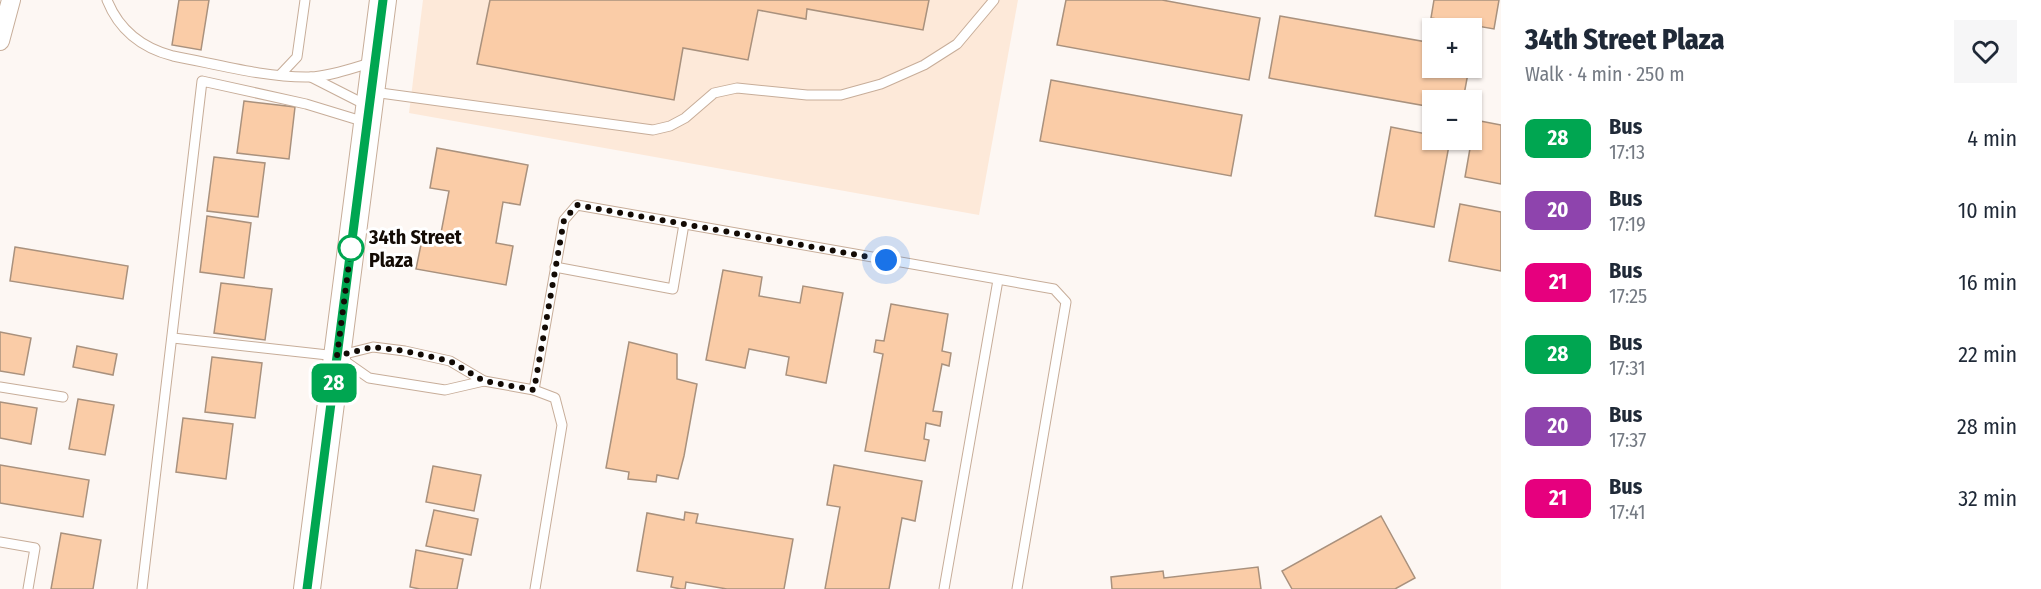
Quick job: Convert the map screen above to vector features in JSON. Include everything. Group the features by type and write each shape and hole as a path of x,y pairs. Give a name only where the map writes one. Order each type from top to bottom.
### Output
{"main road":[{"path":"307,589 383,0"}],"street":[{"path":"0,41 6,10"}],"lane":[{"path":"107,0 111,9 138,42 155,52 280,75 311,77 340,72 375,61"},
{"path":"280,75 297,57 305,0"},
{"path":"142,589 202,81 306,104 653,130 670,126 693,111 714,93 737,88 807,95 841,95 881,84 924,64 957,44 994,0"},
{"path":"311,77 369,107"},
{"path":"534,390 564,220 577,205 1054,290 1066,303 1017,589"},
{"path":"555,267 673,289 684,224"},
{"path":"944,589 998,280"},
{"path":"173,338 337,356 373,347 405,351 450,361 484,381 534,390 555,398 562,425 535,589"},
{"path":"337,356 369,378 445,390 484,381"},
{"path":"0,387 63,397"},
{"path":"0,542 35,548 28,589"}],"shaded area":[{"path":"423,0 1018,0 979,215 409,113"}],"building":[{"path":"179,0 209,0 201,50 172,45"},
{"path":"490,0 929,0 923,30 807,9 806,19 758,10 748,60 683,48 674,100 477,64"},
{"path":"1066,0 1162,0 1260,18 1249,80 1057,45"},
{"path":"1434,0 1499,0 1494,29 1482,27 1482,18 1431,18"},
{"path":"1280,16 1422,41 1422,78 1467,78 1465,90 1422,90 1422,105 1269,78"},
{"path":"1051,80 1242,115 1231,176 1040,141"},
{"path":"244,101 295,107 289,159 237,153"},
{"path":"1482,121 1501,125 1501,184 1465,177 1470,150 1482,150"},
{"path":"1391,127 1422,133 1422,150 1448,150 1434,227 1375,216"},
{"path":"437,148 528,165 520,205 503,202 496,243 513,246 506,285 416,269 424,230 441,233 449,191 430,188"},
{"path":"214,157 265,163 258,217 207,211"},
{"path":"1460,204 1501,212 1501,271 1449,261"},
{"path":"207,216 251,223 244,278 200,272"},
{"path":"15,247 128,266 123,299 10,281"},
{"path":"723,270 762,277 759,296 800,303 803,286 843,293 826,383 786,375 789,357 749,349 745,368 706,360"},
{"path":"221,283 272,289 265,340 214,333"},
{"path":"891,304 948,314 942,351 951,353 949,366 942,364 933,411 942,412 940,426 926,423 924,439 929,440 925,461 865,451 883,354 874,352 876,340 884,341"},
{"path":"0,332 31,338 24,375 0,371"},
{"path":"629,342 677,354 677,379 697,384 678,479 657,475 656,482 628,479 629,472 606,468"},
{"path":"77,346 117,354 113,375 73,367"},
{"path":"212,357 262,363 255,418 205,412"},
{"path":"78,399 114,405 105,455 69,449"},
{"path":"0,402 37,408 31,444 0,438"},
{"path":"183,418 233,424 226,479 176,472"},
{"path":"0,465 89,480 83,517 0,503"},
{"path":"834,465 922,481 915,521 902,518 889,589 825,589 840,507 827,505"},
{"path":"433,466 481,475 474,511 426,502"},
{"path":"434,510 478,519 471,555 426,546"},
{"path":"685,512 698,514 696,523 793,539 784,589 727,589 686,582 685,589 681,589 671,587 673,577 637,571 647,513 684,520"},
{"path":"1381,516 1415,578 1395,589 1292,589 1282,571"},
{"path":"61,533 101,540 93,589 51,589"},
{"path":"416,550 463,559 457,589 410,587"},
{"path":"1258,567 1261,589 1112,589 1111,577 1163,571 1164,578"}],"bus line":[{"name":"28","path":"307,589 383,0"}],"place":[{"name":"34th Street Plaza","path":"351,248"}],"route":[{"path":"351,248 337,356 373,347 405,351 450,361 484,381 534,390 564,220 577,205 886,260"}]}
